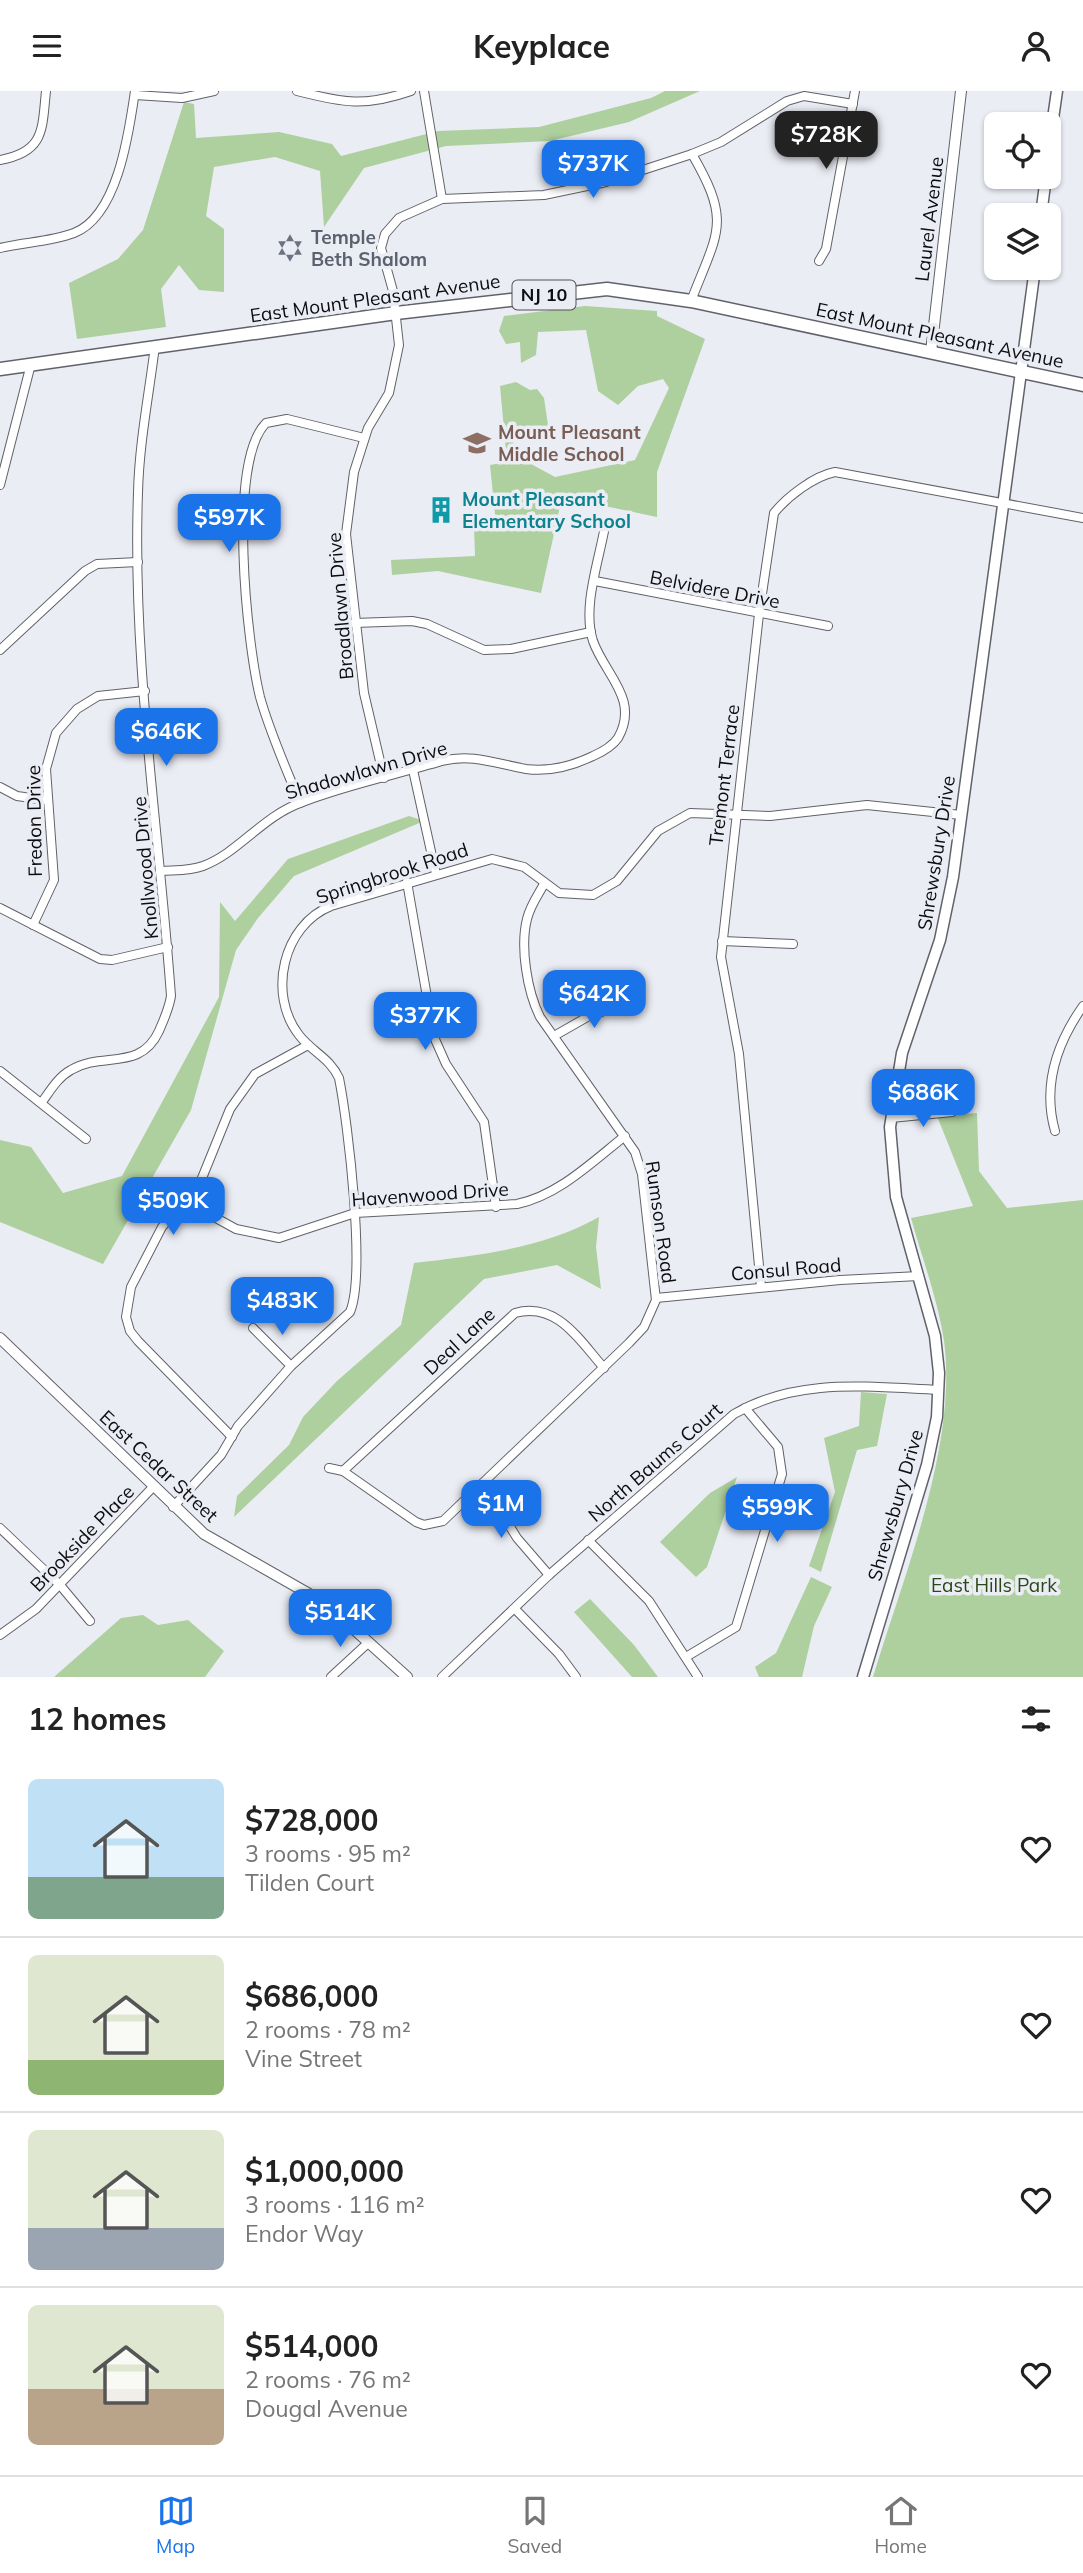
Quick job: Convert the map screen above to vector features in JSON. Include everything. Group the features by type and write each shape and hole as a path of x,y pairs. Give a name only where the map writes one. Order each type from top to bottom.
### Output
{"main road":[{"path":"1054,112 1057,91"},
{"name":"Shrewsbury Drive","path":"863,1677 927,1465 939,1390 935,1336 895,1188 891,1118 902,1053 947,913 1023,375 1034,280"},
{"name":"East Mount Pleasant Avenue","path":"0,369 396,313 607,289 691,301 931,352 1023,375 1083,385"}],"street":[{"path":"0,160 16,157 35,144 44,124 46,91"},
{"path":"0,248 75,233 95,220 122,160 135,93 182,98 214,91"},
{"path":"297,91 343,102 368,103 411,91"},
{"path":"424,91 442,199 553,194 606,182 692,154 732,136 787,101 804,96 853,104"},
{"path":"818,261 826,249 855,91"},
{"name":"Laurel Avenue","path":"931,352 961,91"},
{"path":"691,301 719,225 712,189 692,154"},
{"name":"Broadlawn Drive","path":"384,778 364,693 346,534 354,472 364,437 384,404 396,370 399,345 396,313 381,248 385,234 399,218 442,199"},
{"name":"Knollwood Drive","path":"42,1102 61,1078 78,1066 132,1057 151,1047 169,1008 168,947 145,691 138,562 138,491 155,346"},
{"path":"0,485 31,364"},
{"path":"300,803 268,720 253,660 241,529 244,502 256,439 266,423 287,419 364,437"},
{"name":"Tremont Terrace","path":"761,1287 738,1054 724,980 722,941 759,614 775,513 782,504 826,474 843,472 1083,519"},
{"name":"Shadowlawn Drive","path":"161,871 200,867 213,862 263,822 300,803 413,770 463,758 482,758 525,769 554,769 604,751 619,735 625,709 619,683 601,656 591,632 589,614 605,526"},
{"path":"0,650 85,571 97,564 138,562"},
{"name":"Belvidere Drive","path":"595,581 828,626"},
{"path":"354,623 412,621 427,624 484,650 510,649 591,632"},
{"name":"Fredon Drive","path":"33,925 54,880 46,800 46,769 56,733 77,709 99,696 145,691"},
{"path":"413,770 436,874"},
{"path":"0,787 17,796 46,800"},
{"name":"Springbrook Road","path":"173,1507 220,1455 291,1366 350,1312 355,1301 358,1255 339,1078 325,1056 308,1045 291,1022 281,989 286,958 295,937 320,910 478,860 498,859 524,867 544,884 570,896 598,893 617,881 644,845 670,823 691,814 804,814 867,806 961,815"},
{"path":"407,883 434,1037 446,1064 484,1122 496,1207"},
{"name":"Rumson Road","path":"343,1471 424,1525 443,1521 644,1327 656,1298 642,1174 625,1136 536,1010 526,957 526,922 544,884"},
{"path":"0,908 100,959 112,960 168,947"},
{"path":"722,941 793,944"},
{"path":"554,1037 589,1016 625,1004"},
{"path":"1055,1131 1049,1111 1055,1059 1063,1034 1083,1006"},
{"path":"1076,1015 1083,1023"},
{"path":"232,1437 130,1331 127,1317 131,1287 162,1227 175,1210 187,1202 211,1161 230,1109 243,1086 266,1066 308,1045"},
{"path":"0,1071 86,1139"},
{"path":"891,1118 952,1112"},
{"name":"Havenwood Drive","path":"187,1202 236,1229 279,1238 354,1214 496,1207 539,1199 625,1136"},
{"name":"Consul Road","path":"656,1298 761,1287 919,1276"},
{"name":"Deal Lane","path":"343,1471 515,1313 536,1310 561,1320 604,1368"},
{"path":"253,1328 291,1366"},
{"name":"East Cedar Street","path":"0,1338 173,1507 217,1544 325,1603 407,1677"},
{"name":"North Baums Court","path":"442,1677 588,1540 745,1408 778,1394 826,1386 939,1390"},
{"path":"686,1657 736,1627 782,1474 778,1447 745,1408"},
{"path":"329,1468 343,1471"},
{"path":"484,1484 517,1538 549,1575"},
{"name":"Brookside Place","path":"0,1635 36,1609 153,1487"},
{"path":"0,1528 60,1585 90,1621"},
{"path":"588,1540 649,1601 698,1677"},
{"path":"514,1609 559,1654 576,1677"},
{"path":"331,1677 369,1642"}],"green space":[{"path":"665,91 700,91 629,122 550,141 446,146 364,168 324,227 320,171 275,157 214,167 206,216 224,229 224,292 199,290 179,265 161,289 166,327 77,339 69,283 118,259 143,230 184,102 194,104 196,138 279,132 332,144 341,156 438,131 539,127 651,98"},
{"path":"585,306 657,311 657,316 705,339 657,472 657,517 562,497 541,593 438,571 392,575 391,560 475,556 474,526 496,524 490,465 507,462 500,386 516,382 530,390 537,389 544,398 549,432 513,442 520,458 555,477 635,460 669,388 663,379 638,386 618,405 598,391 586,330 538,332 536,355 521,363 520,342 506,344 499,331 504,316"},
{"path":"409,816 424,821 294,876 258,918 236,950 191,1110 103,1264 0,1222 0,1140 31,1147 63,1193 122,1176 219,997 220,902 235,921 288,859"},
{"name":"East Hills Park","path":"977,1113 979,1171 1007,1208 1083,1200 1083,1677 873,1677 925,1511 943,1423 946,1381 944,1341 934,1295 911,1218 973,1206 937,1116"},
{"path":"599,1217 596,1247 601,1289 557,1265 484,1279 234,1517 237,1496 289,1445 303,1417 337,1381 401,1325 414,1263 533,1244"},
{"path":"861,1392 887,1394 877,1446 857,1450 821,1572 809,1566 835,1492 824,1438 859,1426"},
{"path":"737,1477 707,1567 696,1577 660,1542 710,1493"},
{"path":"811,1577 832,1587 814,1626 802,1677 759,1677 755,1667 776,1653"},
{"path":"590,1599 634,1645 658,1677 632,1677 574,1612"},
{"path":"143,1615 158,1625 188,1620 224,1651 205,1677 54,1677 121,1618"}],"place":[{"name":"Temple Beth Shalom","path":"290,248"},
{"name":"Mount Pleasant Middle School","path":"477,443"},
{"name":"Mount Pleasant Elementary School","path":"441,510"}]}
